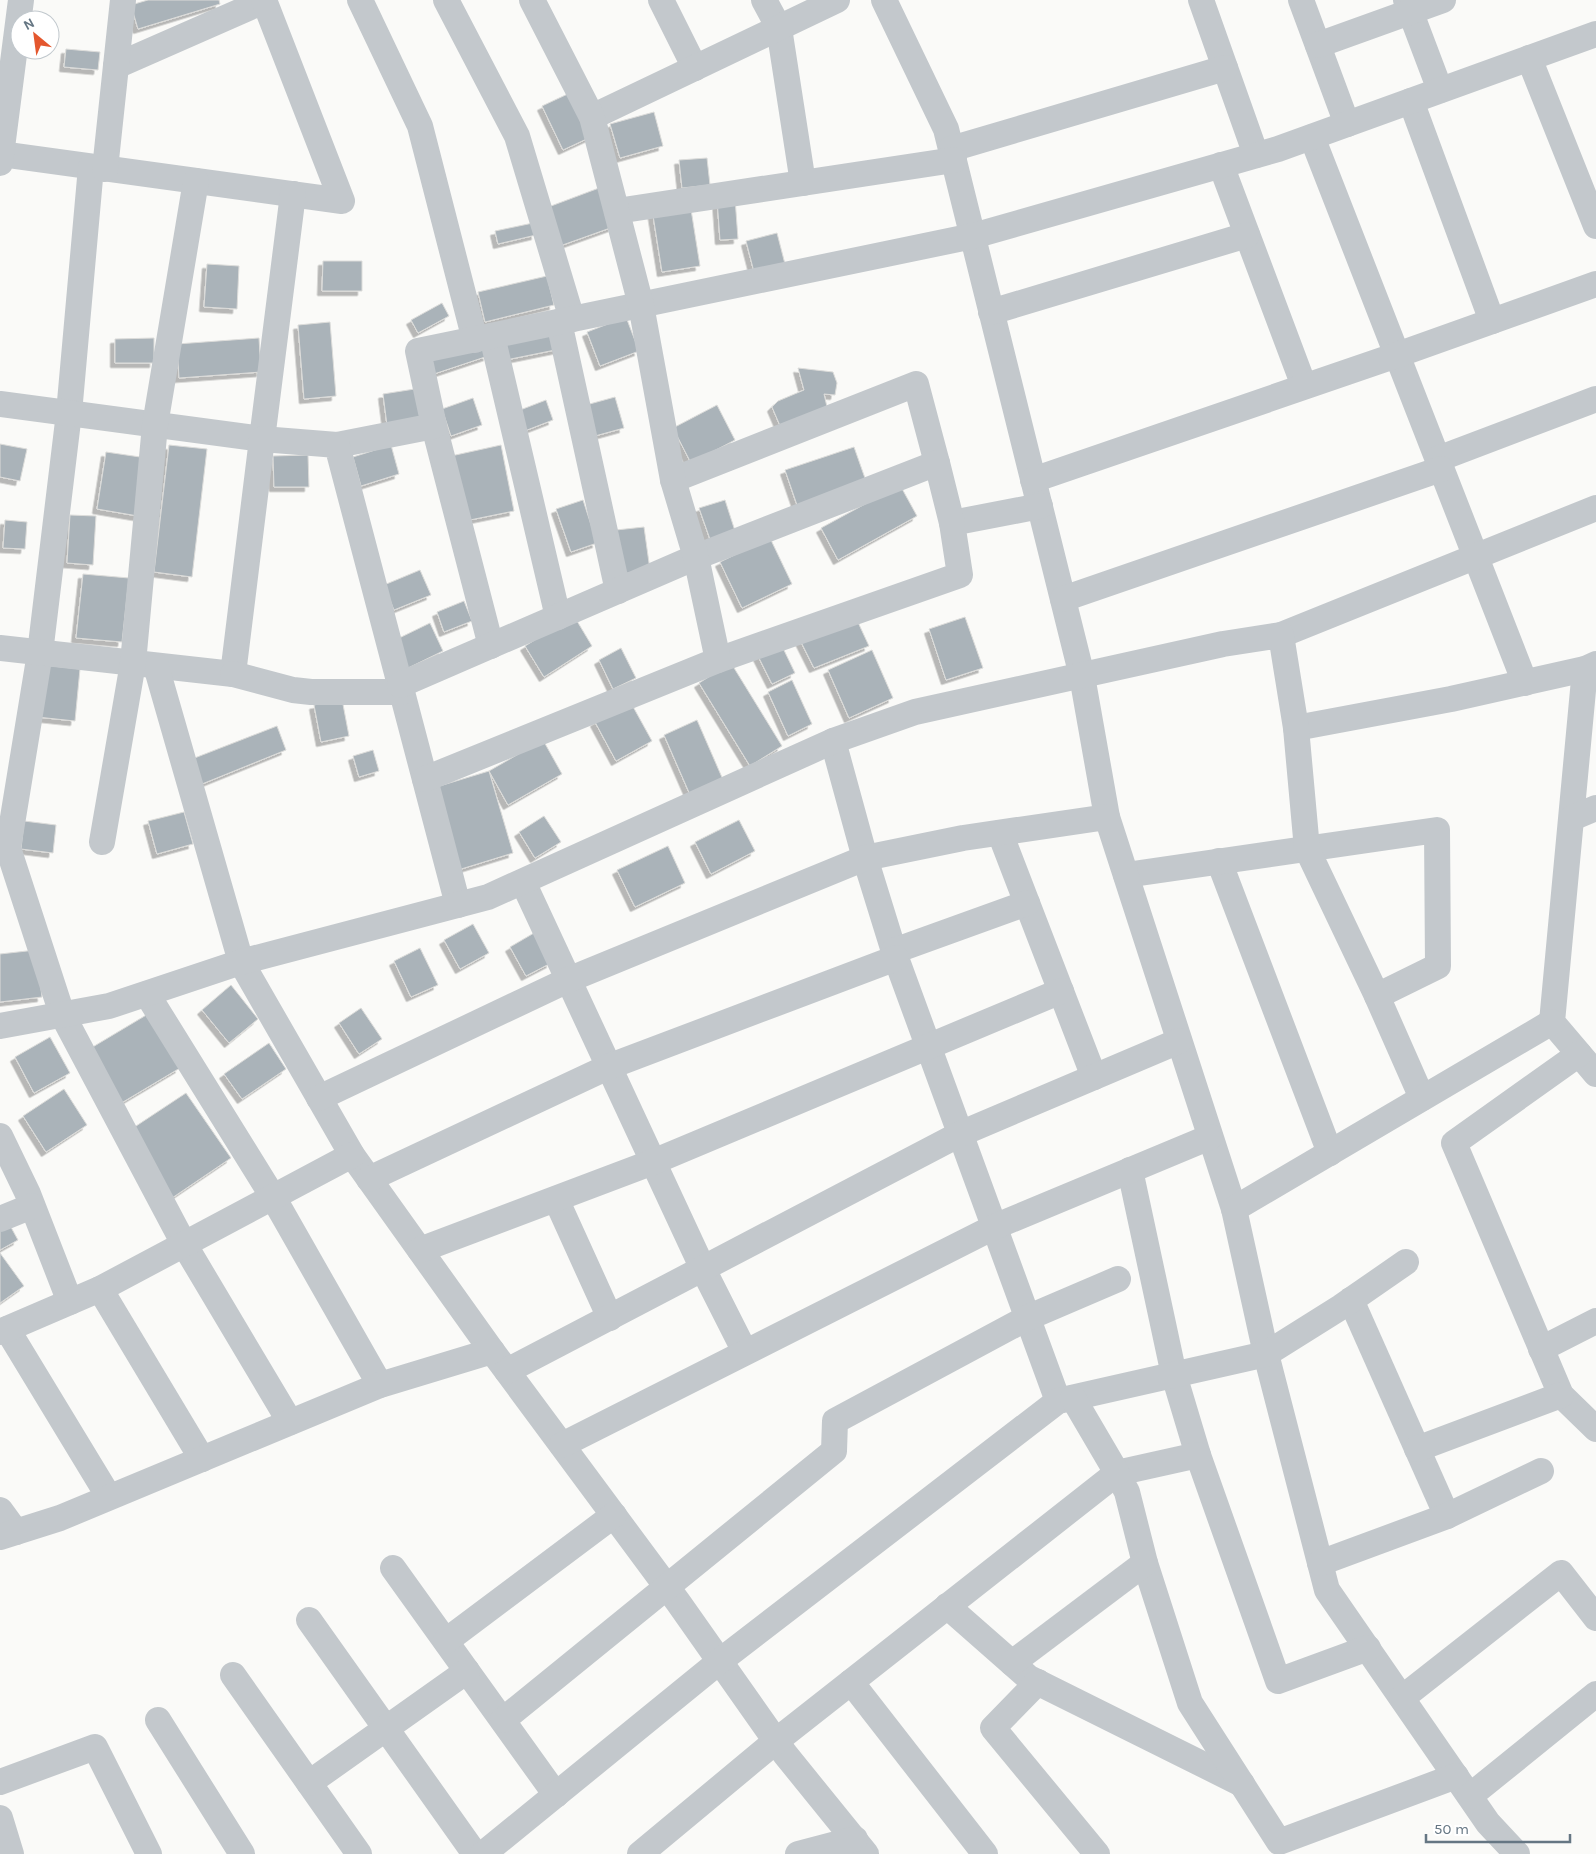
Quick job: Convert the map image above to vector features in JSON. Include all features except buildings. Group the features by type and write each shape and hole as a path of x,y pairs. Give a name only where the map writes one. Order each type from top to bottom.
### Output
{"street":[{"path":"21,0 0,157 98,168 342,201 264,0 116,66"},
{"path":"123,0 116,66 98,168 40,653 11,754 8,848 62,1014 184,1244 290,1422"},
{"path":"360,0 420,126 484,338 558,617"},
{"path":"446,0 517,136 565,321 618,591"},
{"path":"532,0 592,117 641,305 673,480 696,557 718,660"},
{"path":"660,0 695,68"},
{"path":"764,0 779,28 802,183"},
{"path":"592,117 837,0"},
{"path":"884,0 946,129 1082,676 1107,817 1234,1209 1266,1354 1327,1590 1488,1823 1517,1854"},
{"path":"1201,0 1256,155"},
{"path":"1301,0 1347,124"},
{"path":"1318,45 1408,6 1443,0"},
{"path":"1408,6 1440,90"},
{"path":"491,646 434,426 418,351 972,236 1256,155 1312,137 1596,34"},
{"path":"1529,58 1596,226"},
{"path":"617,211 802,183 952,154 1225,68"},
{"path":"1410,101 1492,321"},
{"path":"1312,137 1524,683"},
{"path":"1220,165 1304,386"},
{"path":"102,842 144,664 155,425 196,181"},
{"path":"233,674 293,194"},
{"path":"991,312 1247,235"},
{"path":"1033,480 1397,355 1596,284"},
{"path":"425,779 718,660 960,575 952,523 916,384 673,480"},
{"path":"1063,600 1440,464 1596,399"},
{"path":"0,404 262,439 337,446 434,426"},
{"path":"337,446 458,905"},
{"path":"0,648 233,674 293,690 311,692 401,688 491,646 696,557 937,463"},
{"path":"952,523 1040,506"},
{"path":"0,1026 109,1006 241,962 488,898 833,741 915,712 1223,644 1281,635 1596,508"},
{"path":"1281,635 1296,728 1307,849 1377,996 1422,1098"},
{"path":"144,664 241,962 352,1154 500,1361 667,1587 776,1741 861,1847"},
{"path":"1296,728 1451,699 1591,667 1572,818 1552,1022 1596,1074"},
{"path":"833,741 865,858 895,954 1027,1318 1065,1400 1117,1473 1127,1492 1145,1562 1190,1703 1283,1848 1463,1786 1596,1694"},
{"path":"1572,818 1596,808"},
{"path":"319,1098 568,980 865,858 963,838 1107,817"},
{"path":"1126,875 1437,830 1438,966 1377,996"},
{"path":"1000,833 1094,1077"},
{"path":"1219,861 1330,1153"},
{"path":"523,882 703,1269 745,1352"},
{"path":"369,1178 608,1067 1027,903"},
{"path":"420,1250 653,1162 1061,991"},
{"path":"146,994 273,1197 380,1385"},
{"path":"1234,1209 1552,1022"},
{"path":"0,1510 8,1535 60,1518 380,1385 500,1361 610,1318 960,1134 1179,1041"},
{"path":"1579,1054 1454,1143 1541,1349 1596,1429"},
{"path":"0,1136 32,1206 70,1302"},
{"path":"562,1445 994,1227 1210,1137"},
{"path":"109,1497 4,1330 100,1289 352,1154"},
{"path":"1130,1170 1174,1375 1198,1455 1278,1681 1368,1648"},
{"path":"556,1199 610,1318"},
{"path":"0,1219 32,1206"},
{"path":"309,1620 386,1729 490,1851 720,1661 1065,1400 1266,1354 1351,1300 1406,1262"},
{"path":"503,1720 834,1451 836,1421 1027,1318 1118,1279"},
{"path":"100,1289 202,1459"},
{"path":"1351,1300 1447,1516"},
{"path":"1541,1349 1596,1321"},
{"path":"1417,1449 1577,1401"},
{"path":"644,1853 776,1741 1117,1473 1198,1455"},
{"path":"1320,1564 1447,1516 1541,1471"},
{"path":"446,1642 614,1515"},
{"path":"1012,1663 1145,1562"},
{"path":"393,1568 556,1795"},
{"path":"1402,1698 1561,1573 1596,1618"},
{"path":"947,1606 1029,1678 1242,1784"},
{"path":"309,1783 467,1671"},
{"path":"233,1675 359,1854"},
{"path":"851,1682 985,1854"},
{"path":"1038,1682 992,1728 1097,1854"},
{"path":"158,1720 242,1854"},
{"path":"0,1782 95,1747 149,1854"},
{"path":"0,1818 11,1854"},
{"path":"798,1854 861,1847"}]}
